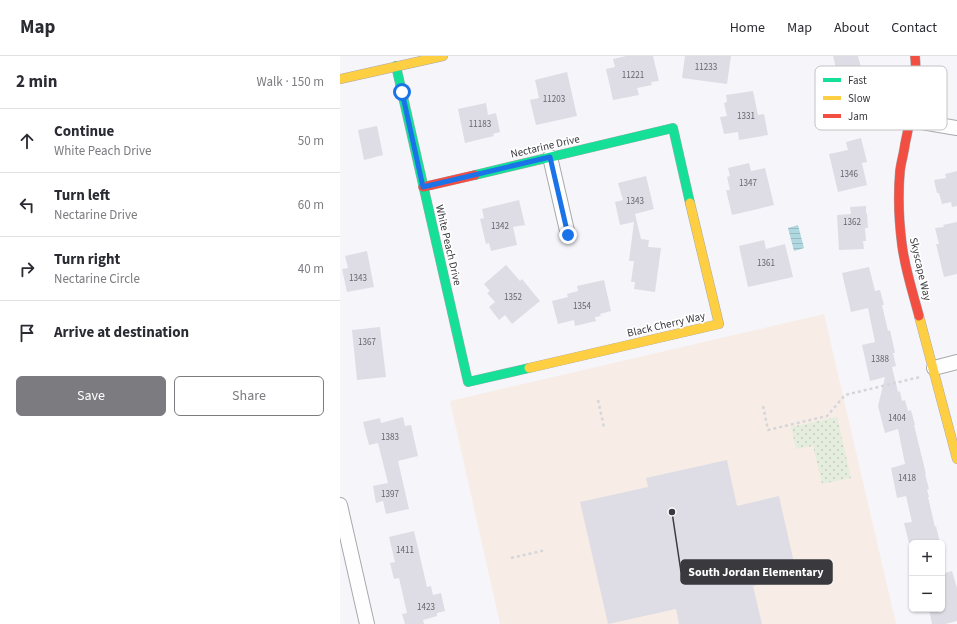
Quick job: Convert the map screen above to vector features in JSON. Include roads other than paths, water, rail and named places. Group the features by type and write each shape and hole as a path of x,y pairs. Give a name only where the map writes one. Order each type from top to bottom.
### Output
{"street":[{"path":"340,79 444,56"},
{"name":"Skyscape Way","path":"915,56 916,66"},
{"name":"White Peach Drive","path":"396,66 468,382"},
{"path":"947,126 957,128"},
{"name":"Nectarine Drive","path":"423,187 673,128"},
{"name":"Black Cherry Way","path":"468,382 719,324 673,128"},
{"name":"Skyscape Way","path":"908,130 900,171 899,208 902,246 957,459"},
{"path":"550,157 568,235"},
{"path":"934,368 957,362"},
{"path":"340,506 367,624"}],"water":[{"path":"798,225 804,248 794,251 788,228"}],"place":[{"name":"South Jordan Elementary","path":"672,512"}]}
